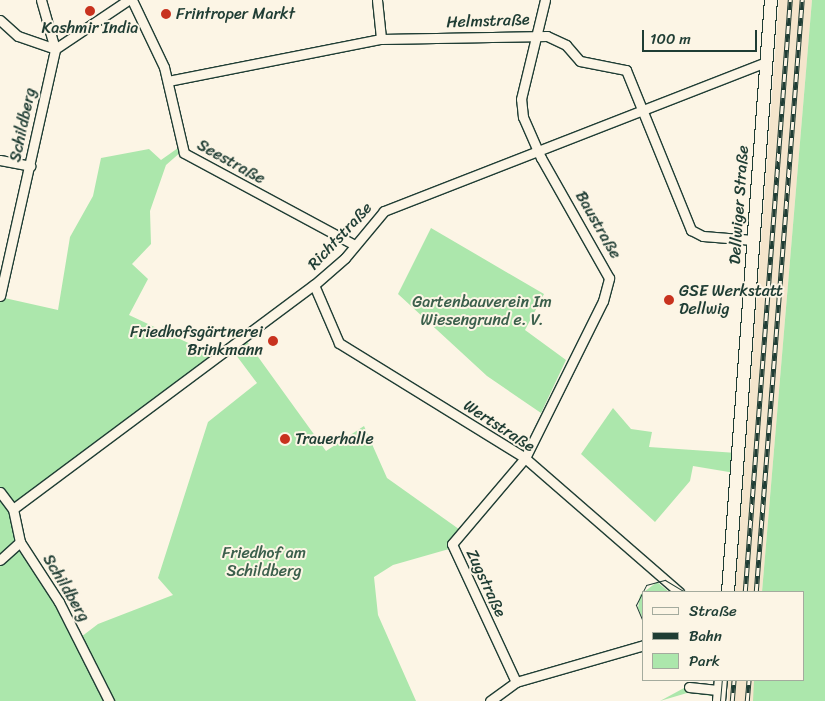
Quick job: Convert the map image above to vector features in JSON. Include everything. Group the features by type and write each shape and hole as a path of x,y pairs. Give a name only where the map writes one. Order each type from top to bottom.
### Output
{"main road":[{"name":"Dellwiger Straße","path":"728,591 771,0"}],"street":[{"path":"41,0 55,48"},
{"path":"55,48 128,0"},
{"name":"Seestraße","path":"132,0 168,81 184,153 355,245"},
{"path":"377,0 381,39"},
{"name":"Baustraße","path":"525,458 603,301 609,278 537,151 521,105 545,0"},
{"path":"0,20 18,36 55,48"},
{"name":"Helmstraße","path":"168,81 381,39 538,34 566,45 580,61 626,70 691,230 703,236 753,240"},
{"name":"Schildberg","path":"0,296 55,48"},
{"name":"Richtstraße","path":"13,509 314,285 355,245 384,211 766,62"},
{"path":"0,160 30,166"},
{"name":"Wertstraße","path":"314,285 339,342 525,458 678,591"},
{"name":"Zugstraße","path":"516,682 452,546 525,458"},
{"name":"Schildberg","path":"0,492 13,509 20,542 59,602 110,701"},
{"path":"0,560 20,542"},
{"path":"490,701 516,682 642,646"},
{"path":"689,687 720,690"}],"shaded area":[{"path":"779,0 812,0 762,591 735,591"},
{"path":"728,681 754,681 754,701 728,701"}],"green space":[{"path":"812,0 825,0 825,701 753,701 754,681 805,681 805,591 762,591"},
{"path":"178,148 182,151 166,165 150,211 151,244 132,264 148,279 129,315 216,356 8,509 21,543 0,560 0,297 58,310 70,237 93,196 101,158 149,149 161,160"},
{"name":"Gartenbauverein Im Wiesengrund e. V.","path":"431,228 544,294 525,330 566,360 541,413 487,376 398,294"},
{"name":"Friedhof am Schildberg","path":"243,336 326,451 364,426 387,478 463,532 449,549 393,565 374,577 378,615 416,701 0,701 0,563 23,545 81,637 98,624 173,595 158,578 208,422 257,383 230,347"},
{"path":"613,408 631,429 652,432 649,447 737,453 735,473 693,466 690,481 655,522 581,454"},
{"path":"657,582 668,591 645,591"},
{"path":"642,593 642,617 638,608 640,595"},
{"path":"684,688 713,691 712,696 687,693 660,701"}],"tram line":[{"path":"643,591 646,585 665,580 683,591"},
{"path":"642,593 636,605 642,619"},
{"path":"720,701 722,681"}],"railway":[{"path":"745,591 790,0"},
{"path":"756,591 802,0"},
{"path":"732,701 734,681"},
{"path":"747,701 749,681"}],"place":[{"name":"Kashmir India","path":"90,11"},
{"name":"Frintroper Markt","path":"166,14"},
{"name":"GSE Werkstatt Dellwig","path":"669,300"},
{"name":"Friedhofsgärtnerei Brinkmann","path":"273,341"},
{"name":"Trauerhalle","path":"285,439"}]}
